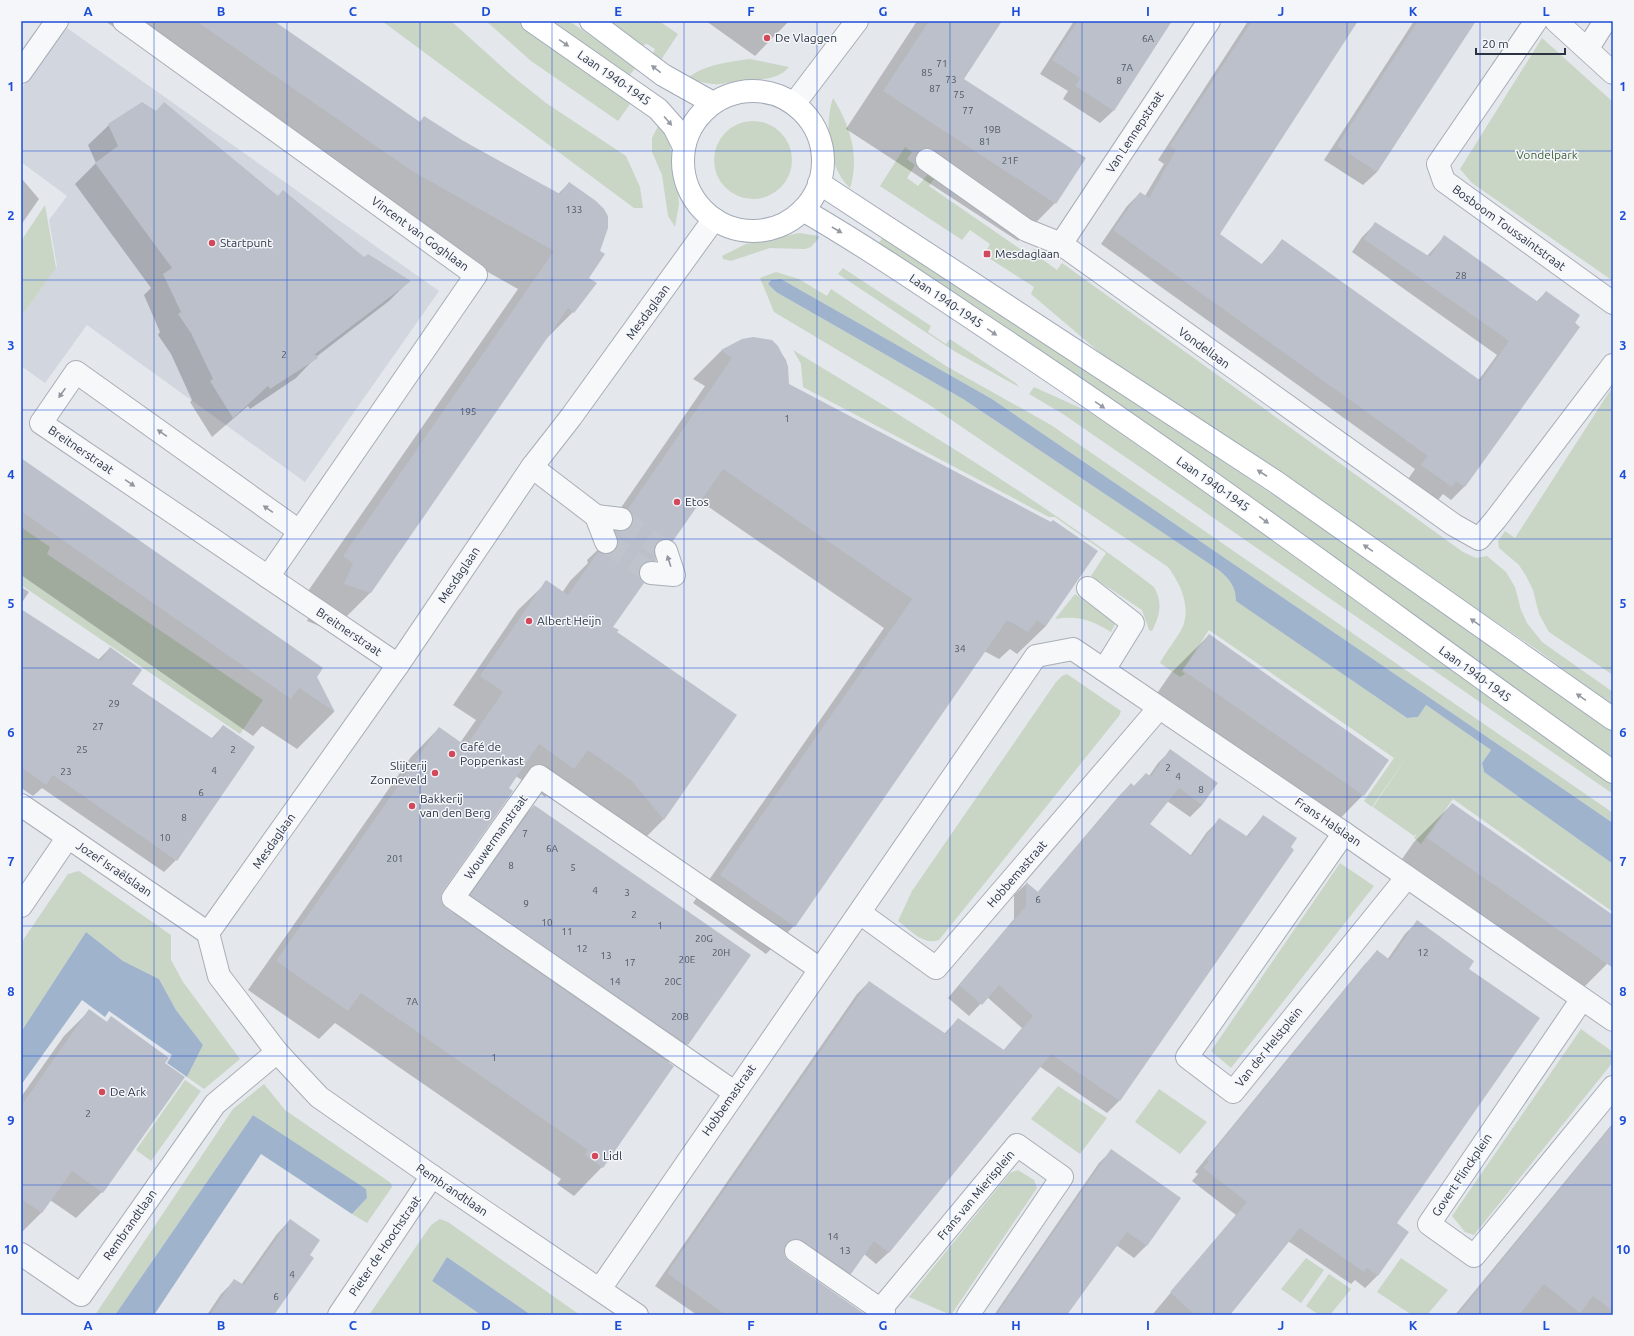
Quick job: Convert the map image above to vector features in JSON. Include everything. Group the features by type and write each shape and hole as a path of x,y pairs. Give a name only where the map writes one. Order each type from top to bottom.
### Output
{"main road":[{"name":"Laan 1940-1945","path":"532,21 658,109 674,127 684,147"},
{"path":"591,21 663,74 713,103"},
{"path":"754,91 775,95 794,104 808,118 818,135 822,154 819,183 811,200 796,216 780,226 761,231 742,230 714,220 701,208 686,184 683,166 684,147 689,132 696,119 713,103 732,94 754,91"},
{"path":"819,183 1276,482 1613,719"},
{"name":"Laan 1940-1945","path":"803,210 858,242 1095,401 1236,499 1613,772"}],"street":[{"path":"21,72 57,21"},
{"name":"Vincent van Goghlaan","path":"124,21 476,275 268,577"},
{"path":"794,104 857,21"},
{"name":"Van Lennepstraat","path":"1061,244 1209,21"},
{"name":"Bosboom Toussaintstraat","path":"1536,21 1438,164 1444,181 1613,303"},
{"path":"1556,21 1588,48 1613,73"},
{"path":"1588,48 1605,21"},
{"name":"Vondellaan","path":"928,160 1026,230 1061,244 1454,525 1479,539 1613,365"},
{"name":"Mesdaglaan","path":"208,933 398,665 532,467 571,417 714,220"},
{"name":"Breitnerstraat","path":"299,531 76,372 41,423 398,665"},
{"path":"532,467 596,516 621,519"},
{"path":"596,516 606,542"},
{"path":"651,573 674,575 666,551"},
{"path":"1088,588 1134,623 1104,670"},
{"name":"Frans Halslaan","path":"1036,656 1073,649 1344,833 1613,1020"},
{"name":"Hobbemastraat","path":"600,1289 734,1092 860,913 1036,656"},
{"name":"Hobbemastraat","path":"860,913 936,968 1159,708"},
{"name":"Wouwermanstraat","path":"734,1092 453,898 539,776 820,969"},
{"name":"Jozef Israëlslaan","path":"21,805 208,933"},
{"name":"Van der Helstplein","path":"1344,833 1187,1057 1232,1092 1407,877"},
{"path":"21,906 68,837"},
{"name":"Rembrandtlaan","path":"208,933 219,976 277,1052 319,1097 432,1176 637,1315"},
{"name":"Govert Flinckplein","path":"1582,999 1429,1224 1474,1256 1613,1087"},
{"name":"Rembrandtlaan","path":"21,1254 81,1295 215,1104 277,1052"},
{"name":"Frans van Mierisplein","path":"796,1251 888,1311 1017,1145 1062,1177 968,1315"},
{"name":"Pieter de Hoochstraat","path":"339,1315 432,1176"}],"shaded area":[{"name":"Startpunt","path":"67,28 439,291 305,482 87,325 45,383 21,366 21,317 57,266 49,220 67,196 21,162 21,89"}],"green space":[{"path":"382,21 451,21 510,74 546,103 626,156 640,187 643,208 634,208"},
{"path":"486,21 519,21 633,100 618,121 531,61"},
{"path":"550,21 569,21 636,67 629,76"},
{"path":"607,21 659,21 678,34 661,60 653,54 655,49 647,44 640,46"},
{"name":"Vondelpark","path":"1542,38 1613,102 1613,281 1472,183 1460,169"},
{"path":"750,59 789,67 784,72 773,77 720,84 706,83 688,78 695,73 710,67"},
{"path":"833,98 844,119 852,142 854,165 850,188 837,169 830,146 829,121"},
{"path":"753,121 768,124 775,128 785,138 789,145 792,160 789,175 785,182 775,192 768,196 753,199 738,196 731,192 721,182 717,175 714,160 717,145 721,138 731,128 738,124"},
{"path":"659,124 670,143 673,172 678,193 679,204 675,227 668,216 662,175 652,152 652,138"},
{"path":"905,147 912,152 907,159 915,165 907,178 918,186 928,174 934,179 929,186 1029,255 1034,249 1045,254 1042,259 1057,270 1062,263 1463,552 1476,558 1487,556 1506,572 1515,587 1521,610 1527,623 1542,642 1613,692 1613,706 1536,649 1125,374 1031,294 1034,287 984,255 990,244 970,230 962,240 880,186"},
{"path":"45,205 56,268 21,317 21,241"},
{"path":"799,233 819,236 819,238 811,247 805,249 770,248 731,261 723,259 722,256 746,244"},
{"path":"885,235 1432,601 1613,728 1613,762 877,245"},
{"path":"843,268 931,326 928,332 946,344 950,339 1017,384 1019,387 954,351 838,274"},
{"path":"776,272 799,279 827,296 831,289 946,366 1051,425 1613,813 1613,823 992,399 781,279 771,280 768,284 776,292 963,399 1220,571 1232,584 1237,601 1407,718 1418,717 1426,705 1491,750 1482,763 1484,772 1613,864 1613,912 1453,799 1421,844 1414,838 1417,833 1414,836 1373,807 1409,754 1372,807 1364,801 1394,758 1209,630 1182,671 1185,674 1180,677 1160,663 1183,627 1186,608 1176,579 1168,567 928,404 774,312 760,278"},
{"path":"793,350 1022,493 1067,523 1154,587 1159,598 1159,614 1152,631 1149,630 1142,610 1091,576 1106,553 1055,517 1049,517 803,387 801,364"},
{"path":"1613,386 1613,675 1549,632 1539,614 1533,590 1526,576 1519,565 1499,548 1498,541 1505,531 1515,538"},
{"path":"1034,387 1107,420 1613,784 1613,794 1063,414 1029,394"},
{"path":"21,527 50,547 47,554 263,700 240,734 21,585"},
{"path":"1075,594 1116,622 1111,632 1097,624 1078,618 1055,619"},
{"path":"1067,674 1121,711 1119,716 939,940 928,941 917,936 898,921 912,891 1056,682 1062,676"},
{"path":"1340,863 1374,886 1231,1068 1211,1051"},
{"path":"79,871 171,935 171,960 183,982 240,1059 204,1089 187,1077 203,1045 176,1010 159,979 123,961 86,932 21,1032 21,943 68,874"},
{"path":"1581,1029 1613,1052 1613,1062 1474,1235 1465,1232 1452,1216"},
{"path":"185,1080 201,1091 151,1161 136,1150"},
{"path":"264,1084 285,1110 391,1183 392,1187 367,1223 352,1214 367,1198 253,1115 115,1315 95,1315 233,1109"},
{"path":"1058,1086 1107,1118 1080,1154 1031,1119"},
{"path":"1159,1089 1207,1122 1180,1154 1135,1122"},
{"path":"1018,1170 1034,1180 1037,1188 951,1315 909,1297 1010,1173"},
{"path":"440,1219 448,1222 580,1315 531,1315 447,1257 432,1281 481,1315 369,1315 431,1225"},
{"path":"1306,1258 1324,1270 1301,1303 1281,1289"},
{"path":"1401,1258 1448,1290 1427,1315 1412,1315 1377,1292"},
{"path":"1329,1274 1351,1289 1330,1315 1319,1315 1306,1306"}],"water":[{"path":"781,279 992,399 1613,823 1613,864 1484,772 1482,763 1491,750 1426,705 1418,717 1407,718 1236,601 1232,584 1220,571 963,399 776,292 768,284 771,280"},
{"path":"86,932 123,961 159,979 176,1010 203,1045 187,1077 167,1063 172,1055 109,1011 105,1017 82,1000 21,1085 21,1032"},
{"path":"253,1115 366,1189 367,1198 352,1214 261,1154 154,1315 115,1315"},
{"path":"447,1257 531,1315 481,1315 432,1281"}],"building":[{"path":"196,21 274,21 420,122 424,116 465,142 560,194 569,182 596,201 604,209 608,216 608,228 600,251 605,254 589,278 597,283 574,313 568,308 371,593 344,584 353,563 343,556 554,251 412,171"},
{"path":"929,21 1002,21 964,79 1086,158 1056,204 883,91"},
{"path":"1078,21 1104,21 1109,24 1111,21 1172,21 1114,111 1075,86 1080,78 1052,60"},
{"path":"1252,21 1358,21 1220,234 1263,265 1282,239 1481,381 1509,341 1364,239 1375,222 1430,257 1444,235 1538,302 1546,291 1580,315 1575,323 1580,327 1465,487 1456,481 1452,487 1421,465 1428,456 1113,230 1140,192 1149,198 1176,150 1170,146"},
{"path":"1418,21 1476,21 1377,172 1337,146"},
{"path":"142,102 156,111 164,102 278,196 283,190 364,257 368,254 411,281 315,354 318,358 270,389 268,386 233,418 210,381 213,379 191,333 178,314 181,312 163,274 172,268 95,163 118,146 108,124"},
{"path":"753,337 772,340 778,346 788,366 789,384 1051,522 1053,520 1098,551 1046,626 1037,620 1028,632 1007,620 795,927 720,875 912,599 723,469 673,541 662,539 656,543 654,549 656,561 646,562 641,566 639,572 640,578 644,583 613,627 619,630 617,632 737,715 664,820 632,781 588,750 574,769 539,744 509,788 513,791 443,891 441,897 442,903 446,908 674,1066 603,1168 585,1155 588,1150 361,993 348,1011 276,961 439,727 466,746 503,692 480,676 546,580 568,595 598,552 610,554 616,550 618,544 615,531 626,530 631,527 633,521 632,514 628,509 732,358 721,350 742,339"},
{"path":"21,458 323,668 317,677 335,712 299,688 291,699 21,511"},
{"path":"21,609 101,661 110,647 142,670 132,684 213,739 223,725 255,747 177,861 53,775 46,785 21,767"},
{"path":"1209,634 1389,760 1364,796 1183,670"},
{"path":"1170,749 1218,783 1202,805 1179,788 1150,824 1192,856 1219,818 1248,837 1263,815 1297,838 1291,847 1294,850 1120,1101 1051,1054 889,1253 874,1241 851,1274 803,1241 797,1239 790,1240 786,1244 784,1250 785,1257 789,1261 866,1315 726,1315 667,1273 869,981 946,1034 958,1018 1004,1050 1033,1016 999,985 982,1005 959,985 1026,906 1026,882 1038,892 1131,783 1134,786 1146,773 1151,777"},
{"path":"1452,803 1613,915 1613,968 1427,838"},
{"path":"534,805 751,955 688,1045 470,895"},
{"path":"1417,920 1474,961 1469,969 1540,1018 1397,1223 1409,1232 1378,1276 1367,1268 1364,1272 1300,1228 1230,1315 1195,1315 1170,1292 1247,1202 1203,1168 1209,1161 1207,1159 1377,950 1390,960"},
{"name":"De Ark","path":"89,1009 107,1022 111,1016 169,1058 165,1063 185,1077 103,1193 72,1171 42,1213 21,1199 21,1106"},
{"path":"1613,1124 1613,1311 1593,1296 1580,1313 1544,1284 1519,1315 1457,1315"},
{"path":"1111,1149 1181,1198 1147,1246 1127,1232 1067,1315 996,1315"},
{"path":"290,1219 320,1240 310,1255 314,1258 274,1315 210,1315 234,1279 244,1285"}],"tunnel":[{"path":"621,519 666,551"},
{"path":"606,542 651,573"}],"place":[{"name":"De Vlaggen","path":"767,38"},
{"name":"Startpunt","path":"212,243"},
{"name":"Mesdaglaan","path":"987,254"},
{"name":"Etos","path":"677,502"},
{"name":"Albert Heijn","path":"529,621"},
{"name":"Café de Poppenkast","path":"452,754"},
{"name":"Slijterij Zonneveld","path":"435,773"},
{"name":"Bakkerij van den Berg","path":"412,806"},
{"name":"De Ark","path":"102,1092"},
{"name":"Lidl","path":"595,1156"}]}
